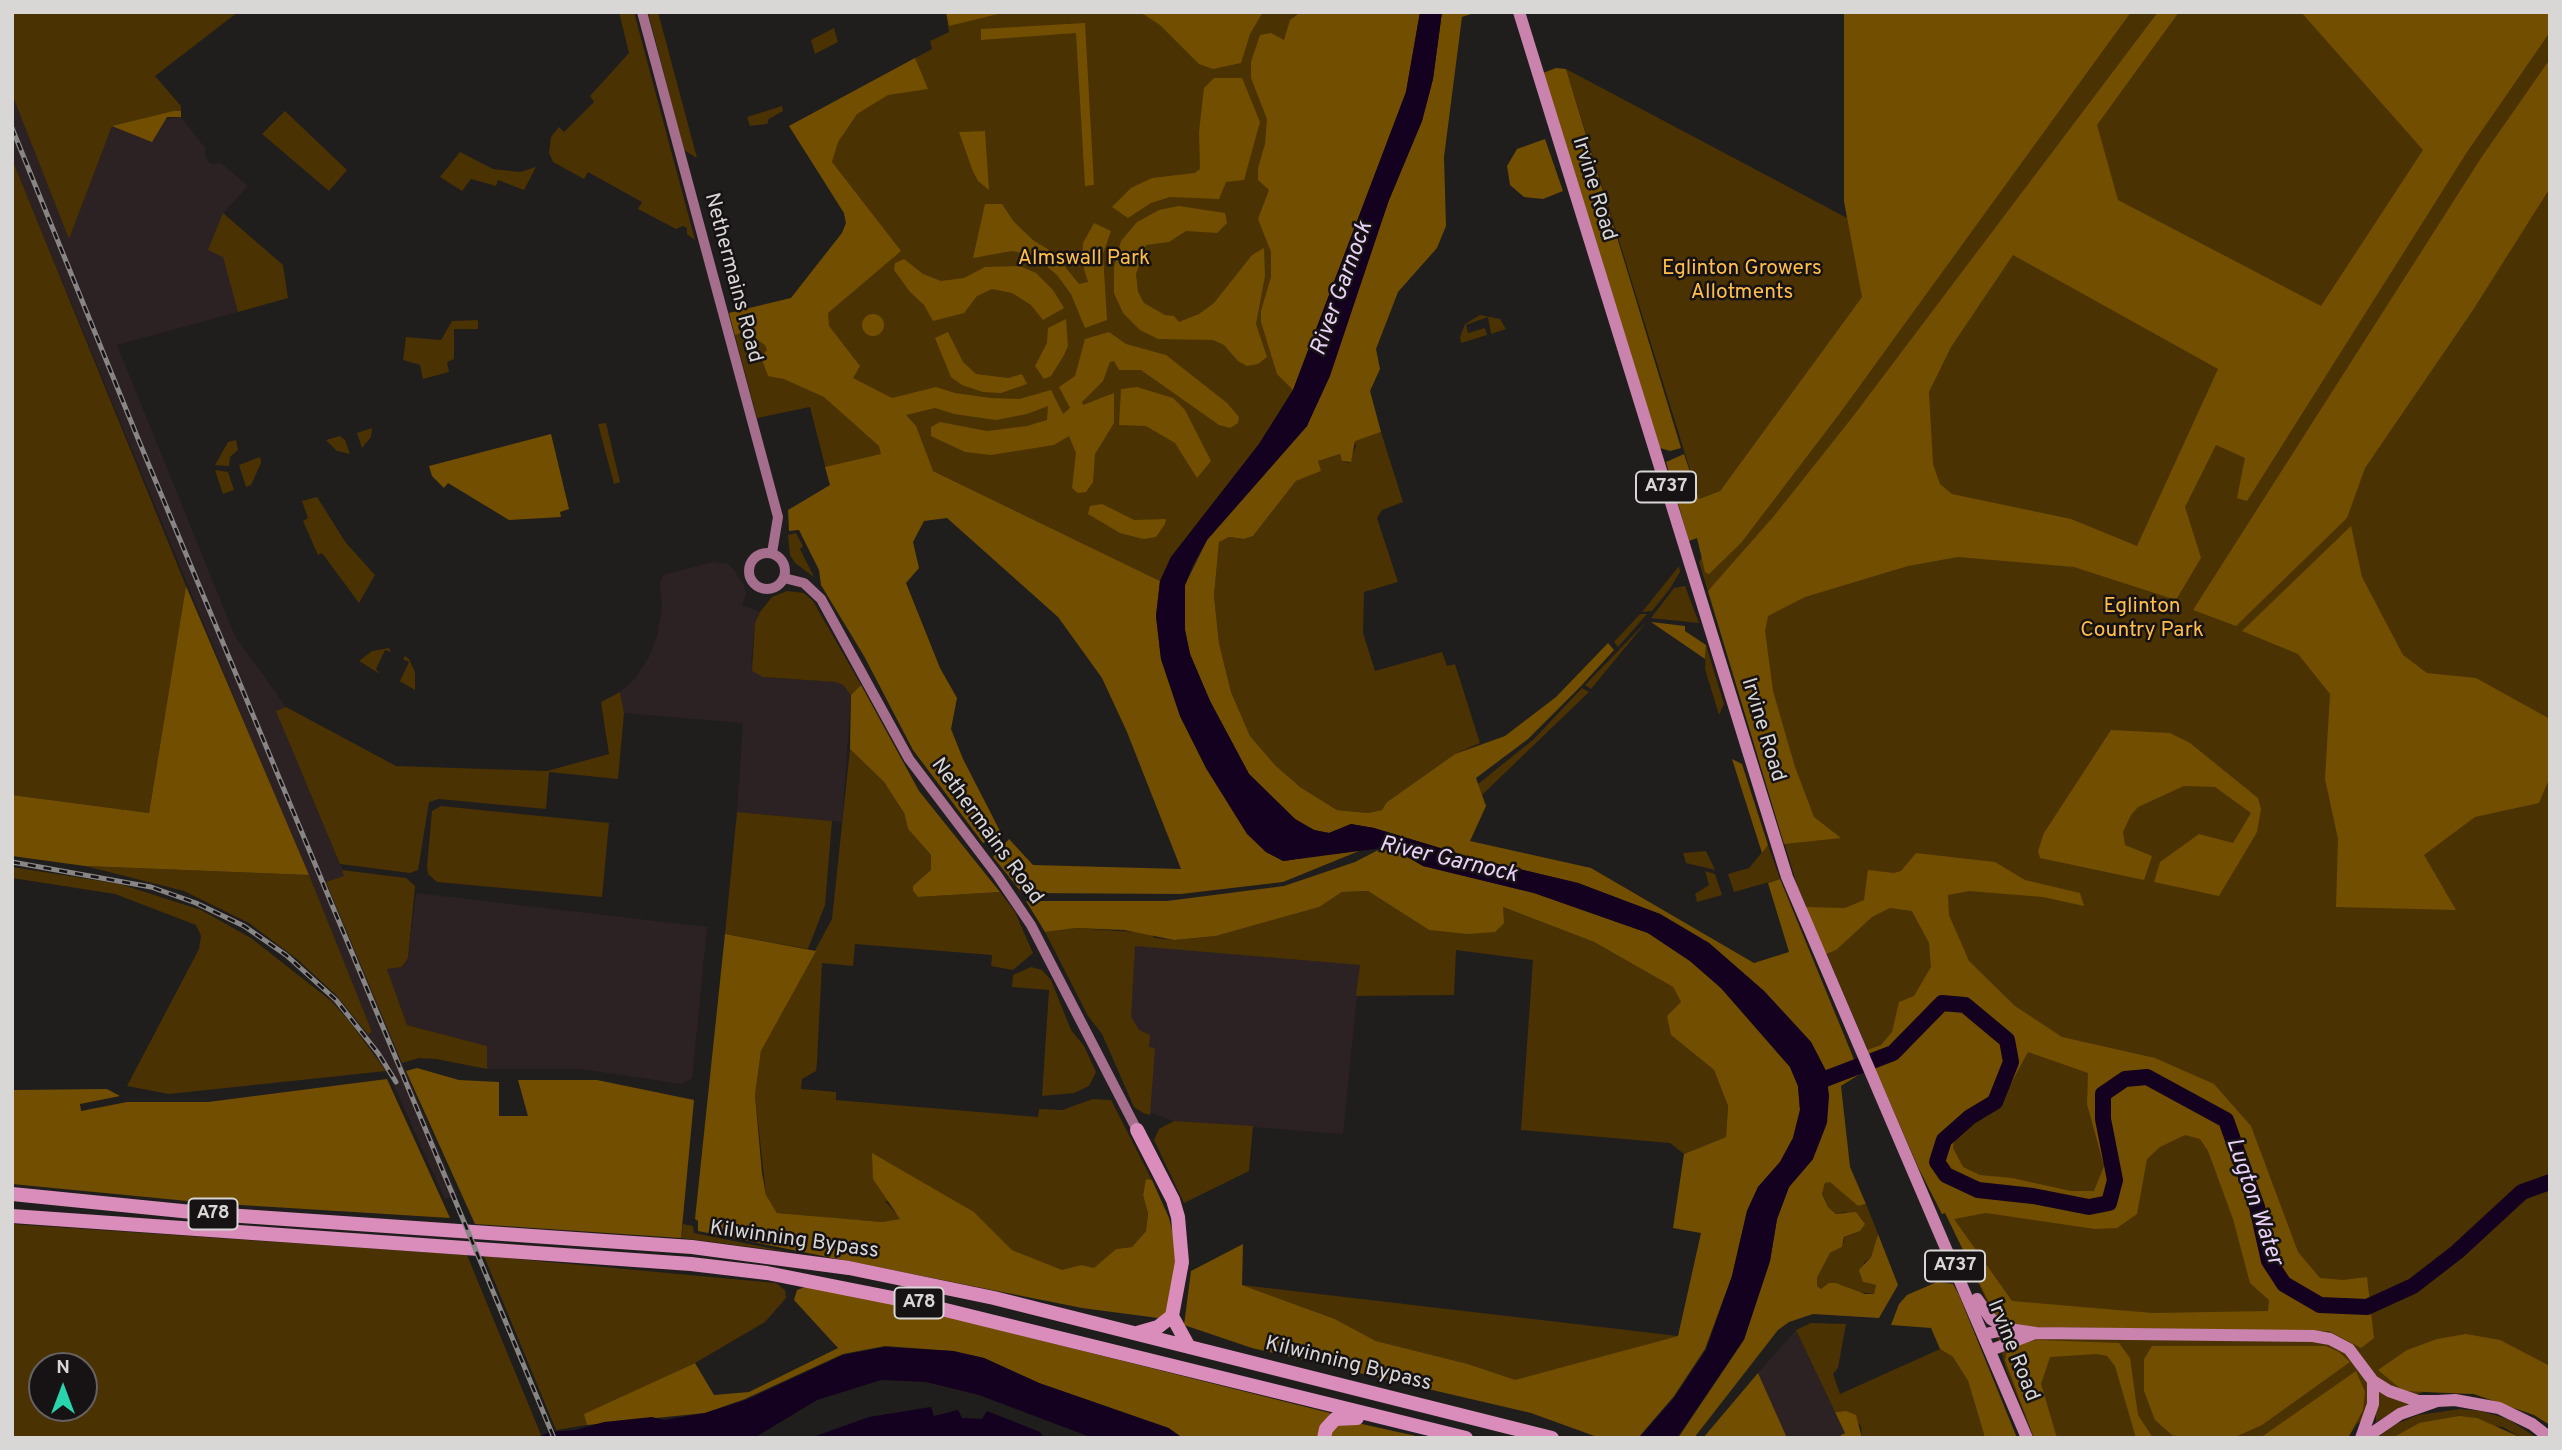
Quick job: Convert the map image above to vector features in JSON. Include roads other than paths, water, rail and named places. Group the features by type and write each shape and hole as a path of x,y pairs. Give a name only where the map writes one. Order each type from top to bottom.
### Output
{"highway":[{"path":"1137,1130 1173,1200 1181,1233 1182,1262 1172,1316 1189,1347"},
{"name":"Kilwinning Bypass","path":"12,1194 212,1214 692,1247 768,1256 916,1281 1136,1333 1552,1438"},
{"name":"Kilwinning Bypass","path":"12,1216 677,1263 767,1273 913,1302 1466,1438"},
{"path":"1136,1333 1158,1327 1172,1316"},
{"path":"1325,1438 1330,1424 1342,1416 1418,1427"}],"main road":[{"name":"Nethermains Road","path":"642,12 778,517 772,553"},
{"name":"Irvine Road","path":"1519,12 1787,877 1879,1096 1985,1334 2027,1438"},
{"path":"761,553 772,553 785,566 784,578 771,589 760,588 751,580 748,570 752,559 761,553"},
{"name":"Nethermains Road","path":"784,578 804,583 821,599 909,759 997,875 1031,925 1137,1130"},
{"path":"1943,1238 1956,1255 1983,1311 1995,1323 2009,1329 2036,1333 2313,1336 2338,1342 2358,1357 2371,1376 2403,1397 2475,1402 2499,1408 2532,1424 2550,1437"},
{"path":"1985,1334 2009,1329"},
{"path":"1991,1350 2036,1333"},
{"path":"2363,1438 2373,1404 2371,1376"},
{"path":"2363,1438 2400,1414 2437,1401"}],"water":[{"name":"River Garnock","path":"1420,12 1442,12 1433,79 1422,121 1389,200 1330,376 1307,426 1207,540 1185,585 1185,630 1190,654 1210,701 1249,774 1295,819 1314,830 1329,833 1351,824 1374,828 1473,858 1578,883 1660,914 1709,943 1764,991 1811,1042 1826,1071 1829,1096 1827,1123 1813,1159 1789,1187 1777,1219 1770,1261 1744,1339 1677,1438 1639,1438 1674,1398 1706,1350 1732,1276 1747,1211 1758,1187 1780,1162 1793,1138 1800,1110 1798,1086 1790,1067 1721,988 1690,961 1648,933 1534,893 1423,866 1399,852 1382,848 1283,861 1266,852 1247,834 1206,768 1180,716 1161,659 1156,616 1160,581 1171,557 1259,444 1293,390 1406,92"},
{"path":"885,1347 953,1351 984,1358 1039,1383 1168,1428 1182,1438 1093,1438 979,1395 926,1382 881,1380 817,1400 754,1438 537,1438 550,1432 576,1430 604,1422 652,1417 664,1420 705,1413 746,1400 843,1355"},
{"path":"931,1407 934,1416 958,1410 962,1418 982,1419 987,1411 1040,1432 1044,1438 810,1438 869,1417"}],"waterway":[{"name":"Lugton Water","path":"1812,1084 1893,1053 1942,1003 1965,1005 2007,1040 2011,1062 1995,1102 1970,1117 1944,1140 1937,1162 1946,1175 1978,1190 2033,1196 2089,1207 2109,1203 2115,1180 2103,1119 2103,1094 2125,1079 2147,1077 2226,1120 2257,1207 2269,1261 2284,1284 2320,1305 2367,1307 2413,1286 2457,1252 2522,1192 2550,1182"}],"railway":[{"path":"12,128 141,446 554,1438"},
{"path":"12,862 151,887 196,903 244,926 286,955 336,1000 378,1053 396,1082"}],"park label":[{"name":"Almswall Park","path":"1084,260"},
{"name":"Eglinton Growers Allotments","path":"1742,282"},
{"name":"Eglinton Country Park","path":"2142,620"}]}
